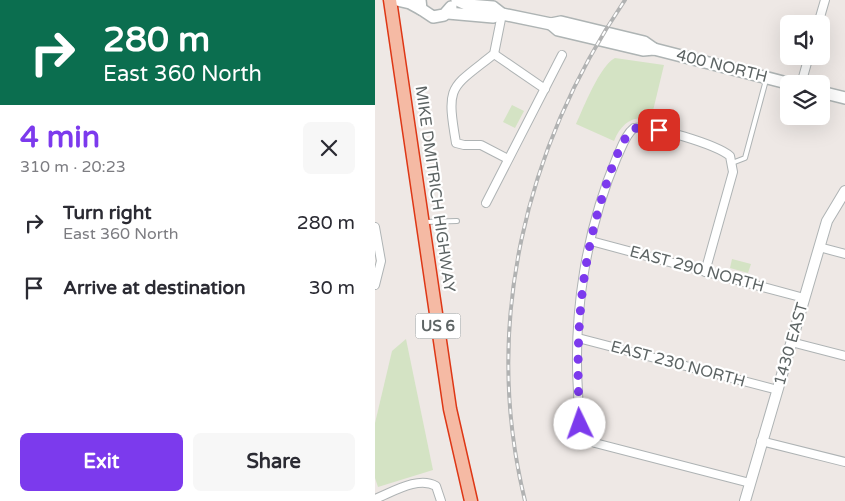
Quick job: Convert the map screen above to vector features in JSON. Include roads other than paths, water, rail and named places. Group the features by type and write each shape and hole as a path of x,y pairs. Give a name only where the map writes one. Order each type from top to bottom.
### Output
{"highway":[{"name":"MIKE DMITRICH HIGHWAY","path":"390,0 451,409 471,501"}],"main road":[{"path":"397,0 421,5 433,17 447,13 493,18 503,14"},
{"path":"447,13 452,0"},
{"path":"457,0 468,5 493,7 503,14"},
{"name":"400 NORTH","path":"503,14 551,24 558,30 643,50 654,49 780,81"},
{"path":"830,94 845,98"}],"street":[{"path":"821,15 825,0"},
{"path":"503,14 494,54 457,83 451,94 456,143 464,145 481,144 507,159"},
{"path":"494,54 545,89"},
{"path":"486,203 507,159 563,55"},
{"path":"705,272 733,172 731,160 717,147 649,127 634,128 626,137 609,177 585,266 578,338 577,371 580,424 584,436 595,443 750,483"},
{"name":"1430 EAST","path":"745,501 827,220 845,191"},
{"path":"375,227 381,261 375,285"},
{"name":"EAST 290 NORTH","path":"591,241 804,298"},
{"path":"819,247 845,254"},
{"name":"EAST 230 NORTH","path":"578,338 777,390"},
{"path":"791,342 845,356"},
{"path":"761,442 845,462"},
{"path":"375,499 417,483 430,482 436,486 441,501"}],"lane":[{"path":"731,160 745,158 766,78"},
{"path":"423,222 437,220 457,222"}],"railway":[{"path":"525,501 513,435 508,369 511,304 521,240 538,177 561,116 590,57 625,0"}]}
